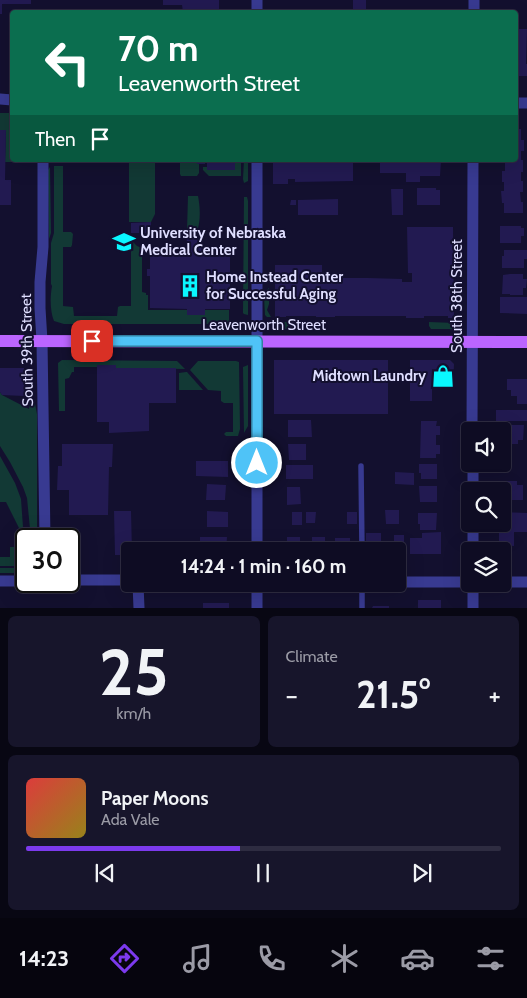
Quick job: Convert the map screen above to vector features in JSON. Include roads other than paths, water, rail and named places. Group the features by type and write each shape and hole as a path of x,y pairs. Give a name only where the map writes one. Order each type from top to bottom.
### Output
{"main road":[{"name":"Leavenworth Street","path":"0,341 527,342"}],"street":[{"name":"South 39th Street","path":"43,162 43,247 40,308 45,528"},
{"path":"257,162 257,542"},
{"name":"South 38th Street","path":"472,422 473,162"},
{"path":"80,580 121,580"},
{"path":"0,581 15,581"},
{"path":"406,582 461,582"},
{"path":"511,582 527,582"},
{"path":"138,592 139,608"},
{"path":"257,592 257,608"},
{"path":"473,592 473,608"}],"lane":[{"path":"362,466 362,542"},
{"path":"362,592 362,608"}],"place":[{"name":"University of Nebraska Medical Center","path":"124,242"},
{"name":"Home Instead Center for Successful Aging","path":"190,286"},
{"name":"Midtown Laundry","path":"443,376"}]}
